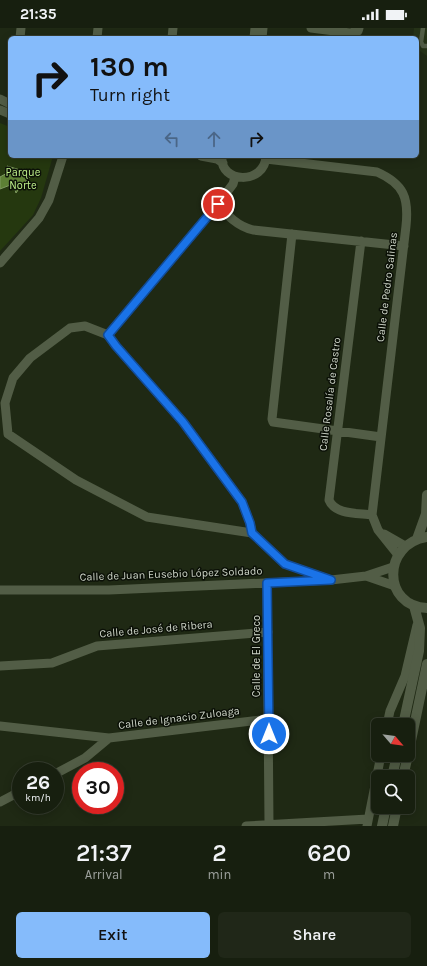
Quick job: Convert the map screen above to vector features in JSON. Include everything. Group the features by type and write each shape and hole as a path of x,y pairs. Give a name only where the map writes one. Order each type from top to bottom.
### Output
{"main road":[{"path":"427,495 426,514 422,538 405,546 398,555 393,567 395,586 403,598 414,606 427,608"},
{"path":"405,718 419,651 420,628 414,606"},
{"path":"415,721 427,664"},
{"path":"382,826 385,814"},
{"path":"393,826 396,814"}],"street":[{"path":"311,28 350,33 358,31 359,28"},
{"path":"0,263 39,218 48,200 62,158"},
{"path":"212,158 223,159 226,170 235,176 245,178 255,175 262,169 266,158"},
{"name":"Calle de Pedro Salinas","path":"273,158 377,172 389,177 398,185 405,197 408,210 372,515 378,530 398,555"},
{"path":"108,335 218,204 232,184 235,176"},
{"path":"218,204 229,218 247,229 404,246"},
{"path":"292,234 272,419 273,422 382,437"},
{"name":"Calle Rosalía de Castro","path":"361,241 329,500 331,505 338,511 372,515"},
{"path":"252,533 242,502 183,422 108,335 85,326 70,328 30,358 13,378 5,403 4,432 76,480 147,517 252,533 285,564 331,580"},
{"path":"378,530 405,546"},
{"name":"Calle de Juan Eusebio López Soldado","path":"0,590 109,590 331,580 366,576 393,567"},
{"name":"Calle de Juan Eusebio López Soldado","path":"366,576 395,586"},
{"name":"Calle de El Greco","path":"267,583 269,824"},
{"path":"388,718 405,676 418,619"},
{"name":"Calle de José de Ribera","path":"0,666 52,663 97,646 268,632"},
{"name":"Calle de Ignacio Zuloaga","path":"64,769 85,758 110,738 269,719"},
{"path":"0,726 110,738"},
{"path":"246,826 269,824 368,822 380,762"},
{"path":"0,802 12,796"}],"lane":[{"path":"423,28 421,42 423,46 427,46"}],"shaded area":[{"path":"414,28 427,28 427,56 419,50 419,36 413,36"},
{"path":"7,166 30,173 30,177 16,193 13,184 0,189 0,177 9,172"}],"green space":[{"name":"Parque Norte","path":"0,123 8,126 8,158 52,158 41,198 33,215 0,251"}],"route":[{"path":"218,204 108,335 183,422 242,502 252,533 285,564 331,580 267,583 269,734"}]}
